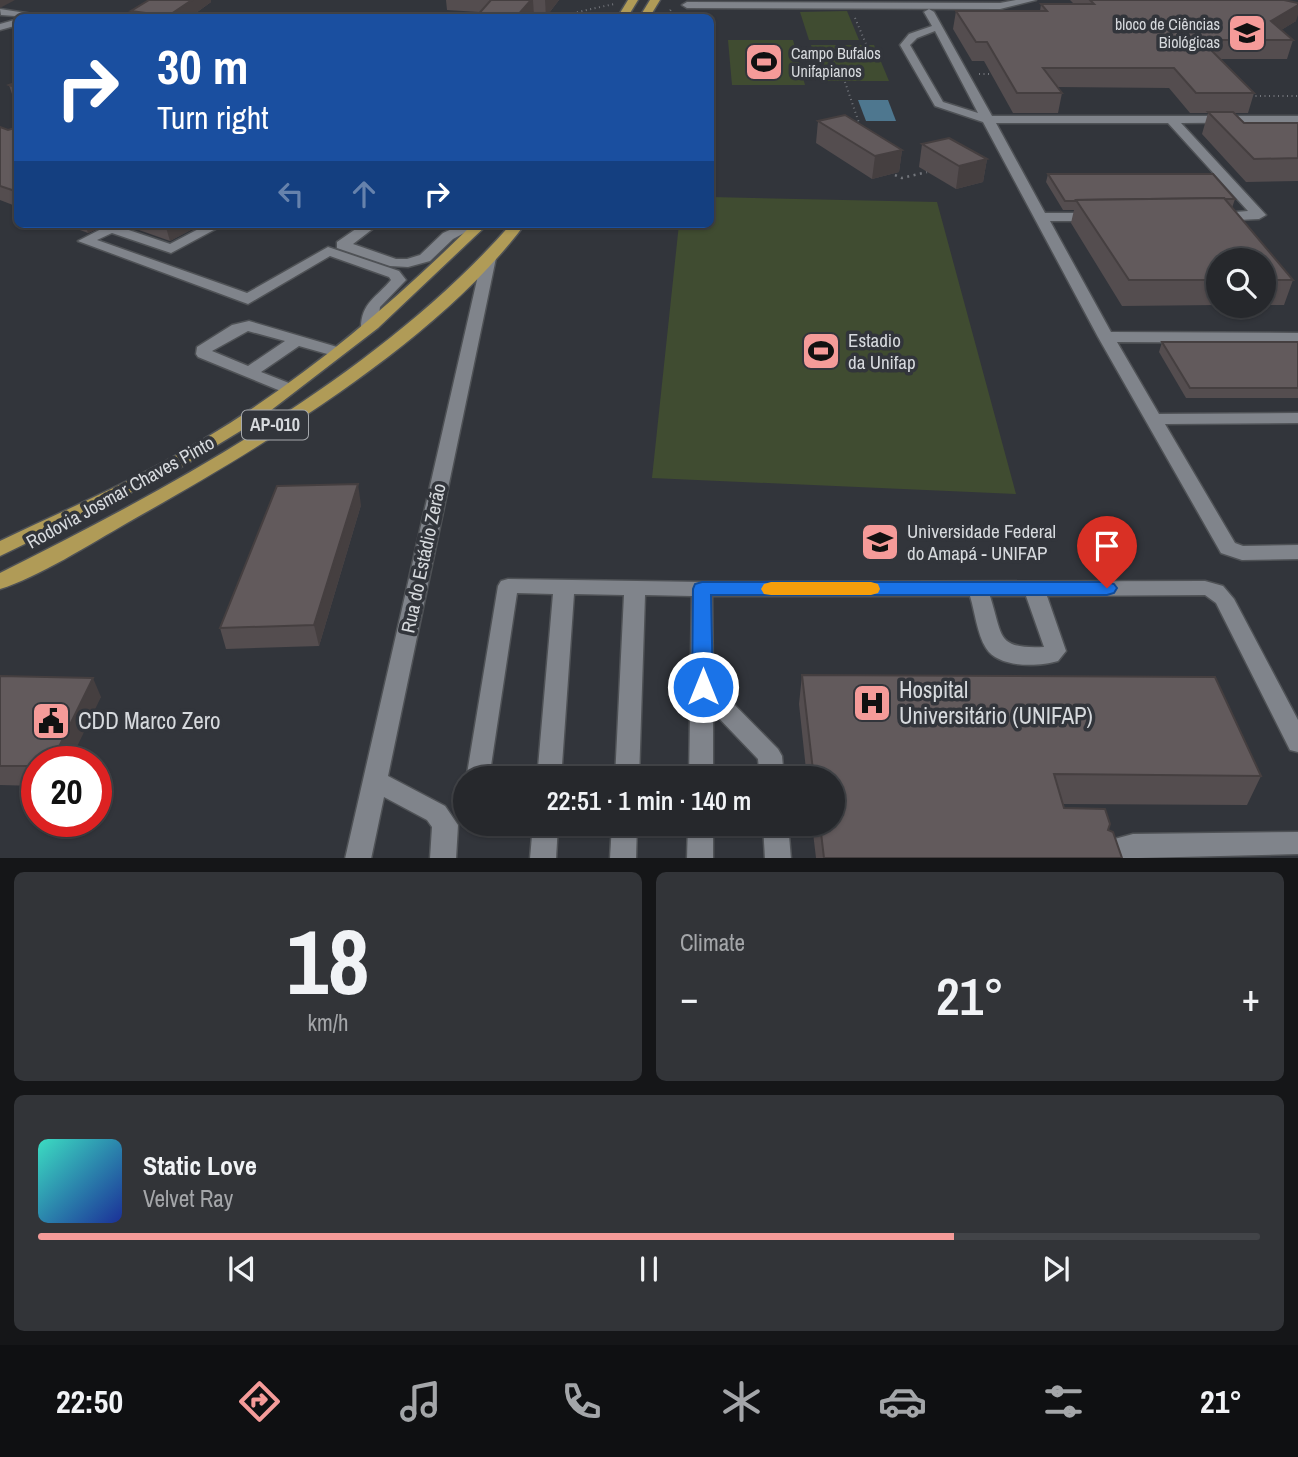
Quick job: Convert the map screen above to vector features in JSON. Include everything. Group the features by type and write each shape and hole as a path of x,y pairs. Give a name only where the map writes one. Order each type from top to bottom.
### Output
{"main road":[{"name":"Rodovia Josmar Chaves Pinto","path":"0,549 169,467 236,426 369,328 443,263 477,228"},
{"name":"Rodovia Josmar Chaves Pinto","path":"0,582 209,469 367,366 418,324 489,258 515,228"}],"street":[{"path":"927,9 940,3 1011,5 1031,0"},
{"path":"685,7 763,2 861,3 927,9 1032,12"},
{"path":"1,12 12,6"},
{"path":"927,9 1106,337 1228,548 1242,553 1298,552"},
{"path":"936,27 913,36 905,44 934,98 946,108 988,120 1298,119"},
{"path":"1171,119 1259,215 1203,217"},
{"path":"1041,217 1108,217"},
{"path":"210,228 171,249 111,228 85,241 248,299 328,251 332,252 398,276 398,283 372,306 368,314 369,328"},
{"path":"366,228 342,245 401,264 425,258 448,236 465,228"},
{"name":"Rua do Estádio Zerão","path":"358,858 489,258"},
{"path":"288,389 204,354 203,350 238,328 249,326 338,352"},
{"path":"1106,337 1298,338"},
{"path":"249,373 296,340"},
{"path":"1154,419 1298,418"},
{"path":"479,766 508,586 702,589 1205,588 1216,591 1224,599 1298,743"},
{"path":"550,766 564,587"},
{"path":"628,766 635,588"},
{"path":"978,589 995,645 1000,651 1010,655 1050,655 1055,651 1055,647 1034,588"},
{"path":"701,766 702,589"},
{"path":"703,687 770,756 771,766"},
{"path":"375,781 436,813 445,825 443,858"},
{"path":"543,858 545,836"},
{"path":"623,858 624,836"},
{"path":"700,858 701,836"},
{"path":"776,836 778,858"},
{"path":"1112,858 1115,849 1133,845 1298,844"}],"path":[{"path":"568,14 620,2 613,10"},
{"path":"851,10 866,44"},
{"path":"972,75 999,74 1002,79"},
{"path":"845,82 860,126 852,132"},
{"path":"1245,96 1298,96"},
{"path":"895,175 902,178 927,172"}],"green space":[{"path":"847,11 859,40 809,40 800,12"},
{"name":"Campo Bufalos Unifapianos","path":"728,40 793,40 805,85 732,85"},
{"path":"811,45 874,45 889,81 821,81"},
{"name":"Estadio da Unifap","path":"714,197 937,202 1016,494 652,478 679,228 714,228"}],"water":[{"path":"858,100 888,100 896,121 866,121"}],"building":[{"path":"149,0 192,0 171,14 131,11"},
{"path":"491,0 531,0 519,14 479,14"},
{"path":"1090,0 1284,0 1298,5 1271,21 1293,40 1201,40 1254,93 1196,93 1174,68 1043,68 1062,93 1017,93 987,42 976,42 956,11 1047,11 1041,4 1094,4"},
{"path":"1208,112 1233,112 1244,123 1298,123 1298,158 1254,159"},
{"path":"845,115 902,150 875,156 818,121"},
{"path":"0,127 8,130 14,128 14,191 0,186"},
{"path":"949,138 987,159 959,166 922,144"},
{"path":"1048,174 1213,174 1235,199 1065,201"},
{"path":"1224,198 1266,248 1206,248 1206,280 1129,280 1076,200"},
{"path":"1276,260 1293,280 1276,280"},
{"path":"1162,342 1298,342 1298,388 1190,388"},
{"path":"358,484 314,625 220,628 277,486"},
{"path":"802,675 1215,677 1261,776 1054,774 1064,808 1105,809 1110,824 1108,830 1113,832 1122,858 824,858 821,836 845,836 845,766 812,766"},
{"path":"0,676 93,678 59,746 21,746 21,766 0,766"}],"slow traffic":[{"path":"771,589 871,589"}],"place":[{"name":"bloco de Ciências Biológicas","path":"1247,33"},
{"name":"Campo Bufalos Unifapianos","path":"764,62"},
{"name":"Estadio da Unifap","path":"821,351"},
{"name":"Universidade Federal do Amapá - UNIFAP","path":"880,542"},
{"name":"Hospital Universitário (UNIFAP)","path":"872,703"},
{"name":"CDD Marco Zero","path":"51,721"}],"route":[{"path":"703,687 702,589 1107,588"}]}
